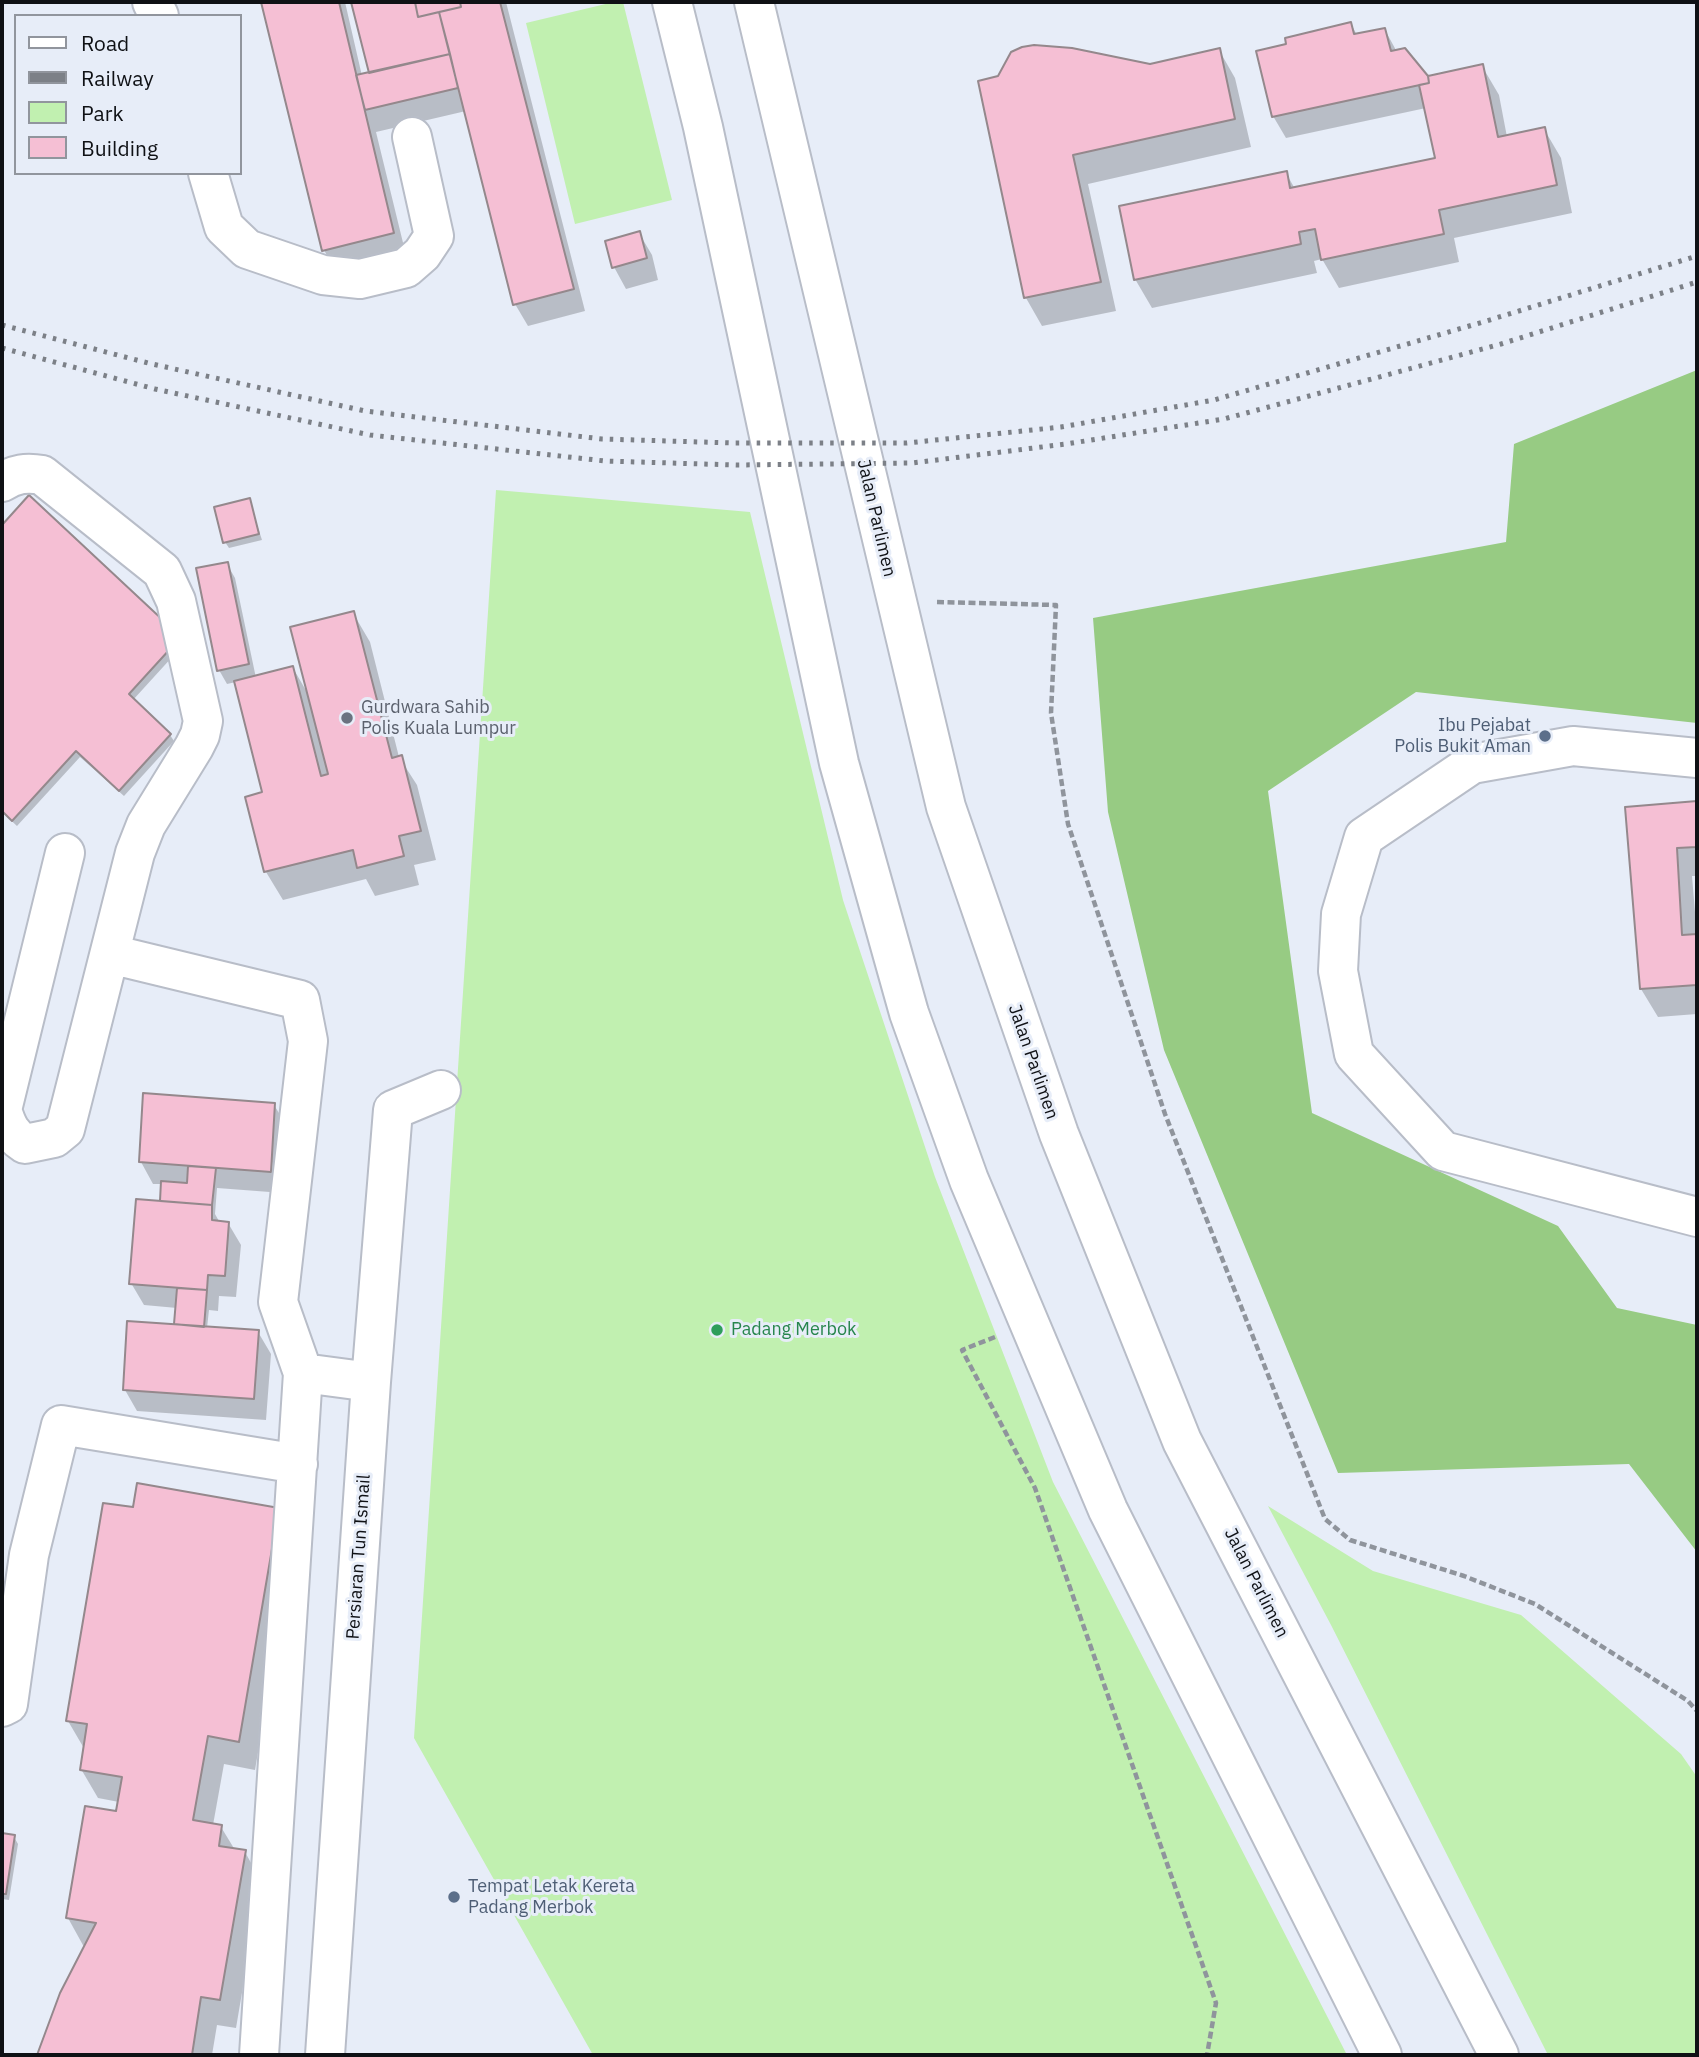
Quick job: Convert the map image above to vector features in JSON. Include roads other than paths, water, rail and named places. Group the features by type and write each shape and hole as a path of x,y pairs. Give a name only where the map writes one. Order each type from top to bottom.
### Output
{"street":[{"path":"672,2 703,127 839,764 909,1013 969,1180 1108,1510 1382,2055"},
{"name":"Jalan Parlimen","path":"754,2 946,807 1059,1134 1182,1441 1499,2055"},
{"path":"209,175 224,227 247,249 323,275 360,279 406,268 422,254 434,236 412,137"},
{"path":"2,482 16,474 31,472 42,475 162,571 176,601 203,721 200,735 146,825 135,853 65,1129 54,1138 25,1144 14,1137 2,1110 65,853"},
{"path":"1697,758 1573,746 1472,764 1364,837 1341,914 1338,971 1354,1055 1443,1151 1697,1217"},
{"path":"110,954 300,1000 308,1041 278,1302 303,1373 259,2055"},
{"name":"Persiaran Tun Ismail","path":"325,2055 371,1382 393,1110 441,1090"},
{"path":"303,1373 371,1382"},
{"path":"2,1707 8,1704 29,1555 61,1425 298,1464"}],"railway":[{"path":"2,325 152,364 365,411 602,439 734,443 907,443 1061,427 1214,400 1483,322 1697,256"},
{"path":"2,348 155,389 370,435 605,461 736,465 912,463 1066,444 1224,419 1501,344 1697,282"}],"place":[{"name":"Gurdwara Sahib Polis Kuala Lumpur","path":"347,718"},
{"name":"Ibu Pejabat Polis Bukit Aman","path":"1545,736"},
{"name":"Padang Merbok","path":"717,1330"},
{"name":"Tempat Letak Kereta Padang Merbok","path":"454,1897"}]}
